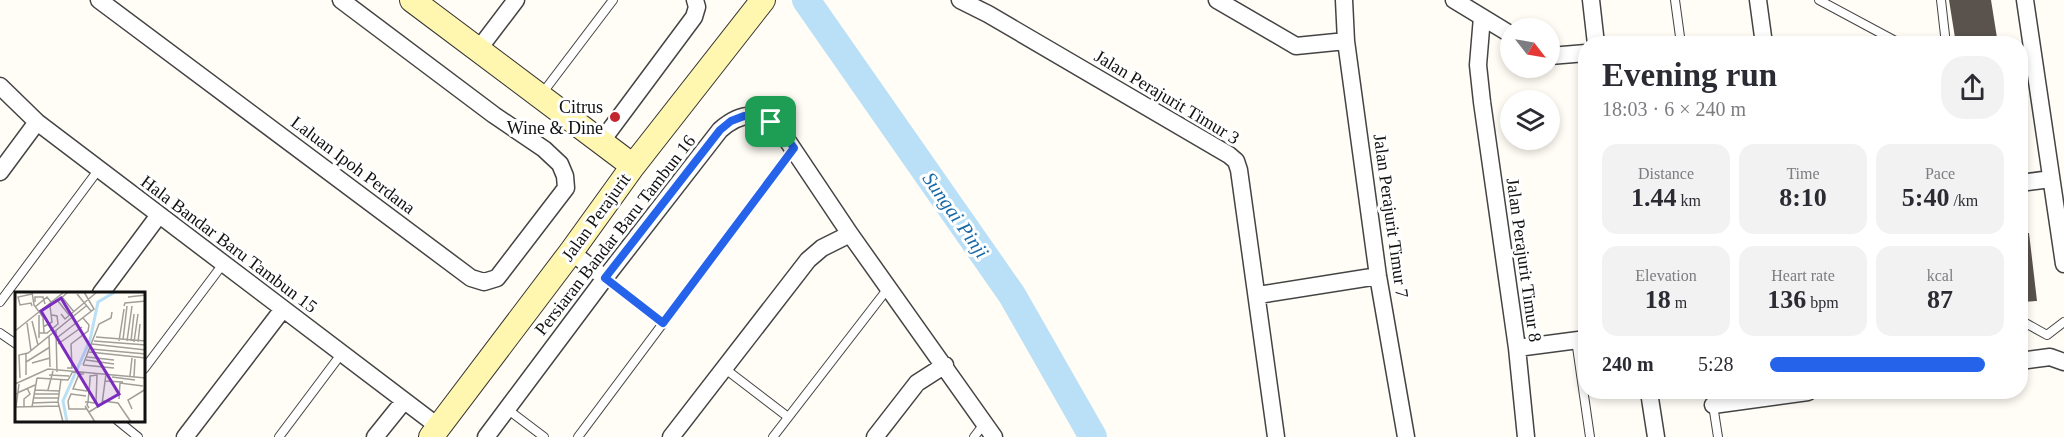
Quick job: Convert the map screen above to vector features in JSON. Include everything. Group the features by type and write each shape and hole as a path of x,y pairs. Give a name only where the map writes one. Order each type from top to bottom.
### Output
{"street":[{"name":"Laluan Ipoh Perdana","path":"99,0 477,281 491,281 502,274 566,188 561,164 544,149 494,115 341,0"},
{"path":"478,50 516,0"},
{"path":"602,142 694,17 697,7 695,0"},
{"name":"Jalan Perajurit Timur 3","path":"960,0 992,7 1233,158 1239,170 1276,437"},
{"path":"1217,0 1293,45 1300,47 1346,41"},
{"name":"Jalan Perajurit Timur 7","path":"1344,0 1346,41 1378,276 1406,437"},
{"path":"1454,0 1500,28"},
{"path":"1591,0 1595,36"},
{"path":"1758,0 1763,36"},
{"path":"2025,0 2064,264"},
{"path":"417,2 633,166"},
{"name":"Jalan Perajurit","path":"435,432 633,166 758,6"},
{"name":"Jalan Perajurit Timur 8","path":"1482,17 1478,65 1517,348 1526,437"},
{"path":"1560,55 1578,54"},
{"name":"Hala Bandar Baru Tambun 15","path":"0,86 37,122 404,400 435,432"},
{"name":"Persiaran Bandar Baru Tambun 16","path":"486,437 720,130 731,121 744,116 758,116 771,122 782,131 850,234 945,365 984,433"},
{"path":"0,172 37,122"},
{"path":"2028,182 2051,179"},
{"path":"102,292 159,215"},
{"path":"671,437 808,260 822,248 850,234"},
{"path":"571,252 605,278"},
{"path":"1258,295 1378,276"},
{"path":"185,437 283,309"},
{"path":"1517,348 1578,340"},
{"path":"2028,361 2057,359"},
{"path":"875,437 916,383 945,365"},
{"path":"1650,399 1656,437"},
{"path":"375,437 404,400"}],"lane":[{"path":"540,96 613,0"},
{"path":"1675,0 1680,36"},
{"path":"1819,0 1886,36"},
{"path":"1941,0 1945,36"},
{"path":"578,437 794,148"},
{"path":"0,302 99,169"},
{"path":"146,366 223,264"},
{"path":"605,278 663,323"},
{"path":"773,437 889,287"},
{"path":"2028,325 2046,335 2064,322"},
{"path":"0,333 15,344"},
{"path":"279,437 342,353"},
{"path":"724,368 788,417"},
{"path":"1586,399 1590,437"},
{"path":"1712,399 1718,437"},
{"path":"507,409 544,437"},
{"path":"119,422 138,437"}],"building":[{"path":"1949,0 1991,0 1997,36 1955,36"},
{"path":"2028,233 2029,233 2037,301 2028,302"}],"waterway":[{"name":"Sungai Pinji","path":"806,0 1012,295 1093,437"}],"place":[{"name":"Citrus Wine & Dine","path":"615,117"}],"route":[{"path":"744,116 758,116 771,122 782,131 794,148 663,323 605,278 720,130 731,121 744,116"}]}
